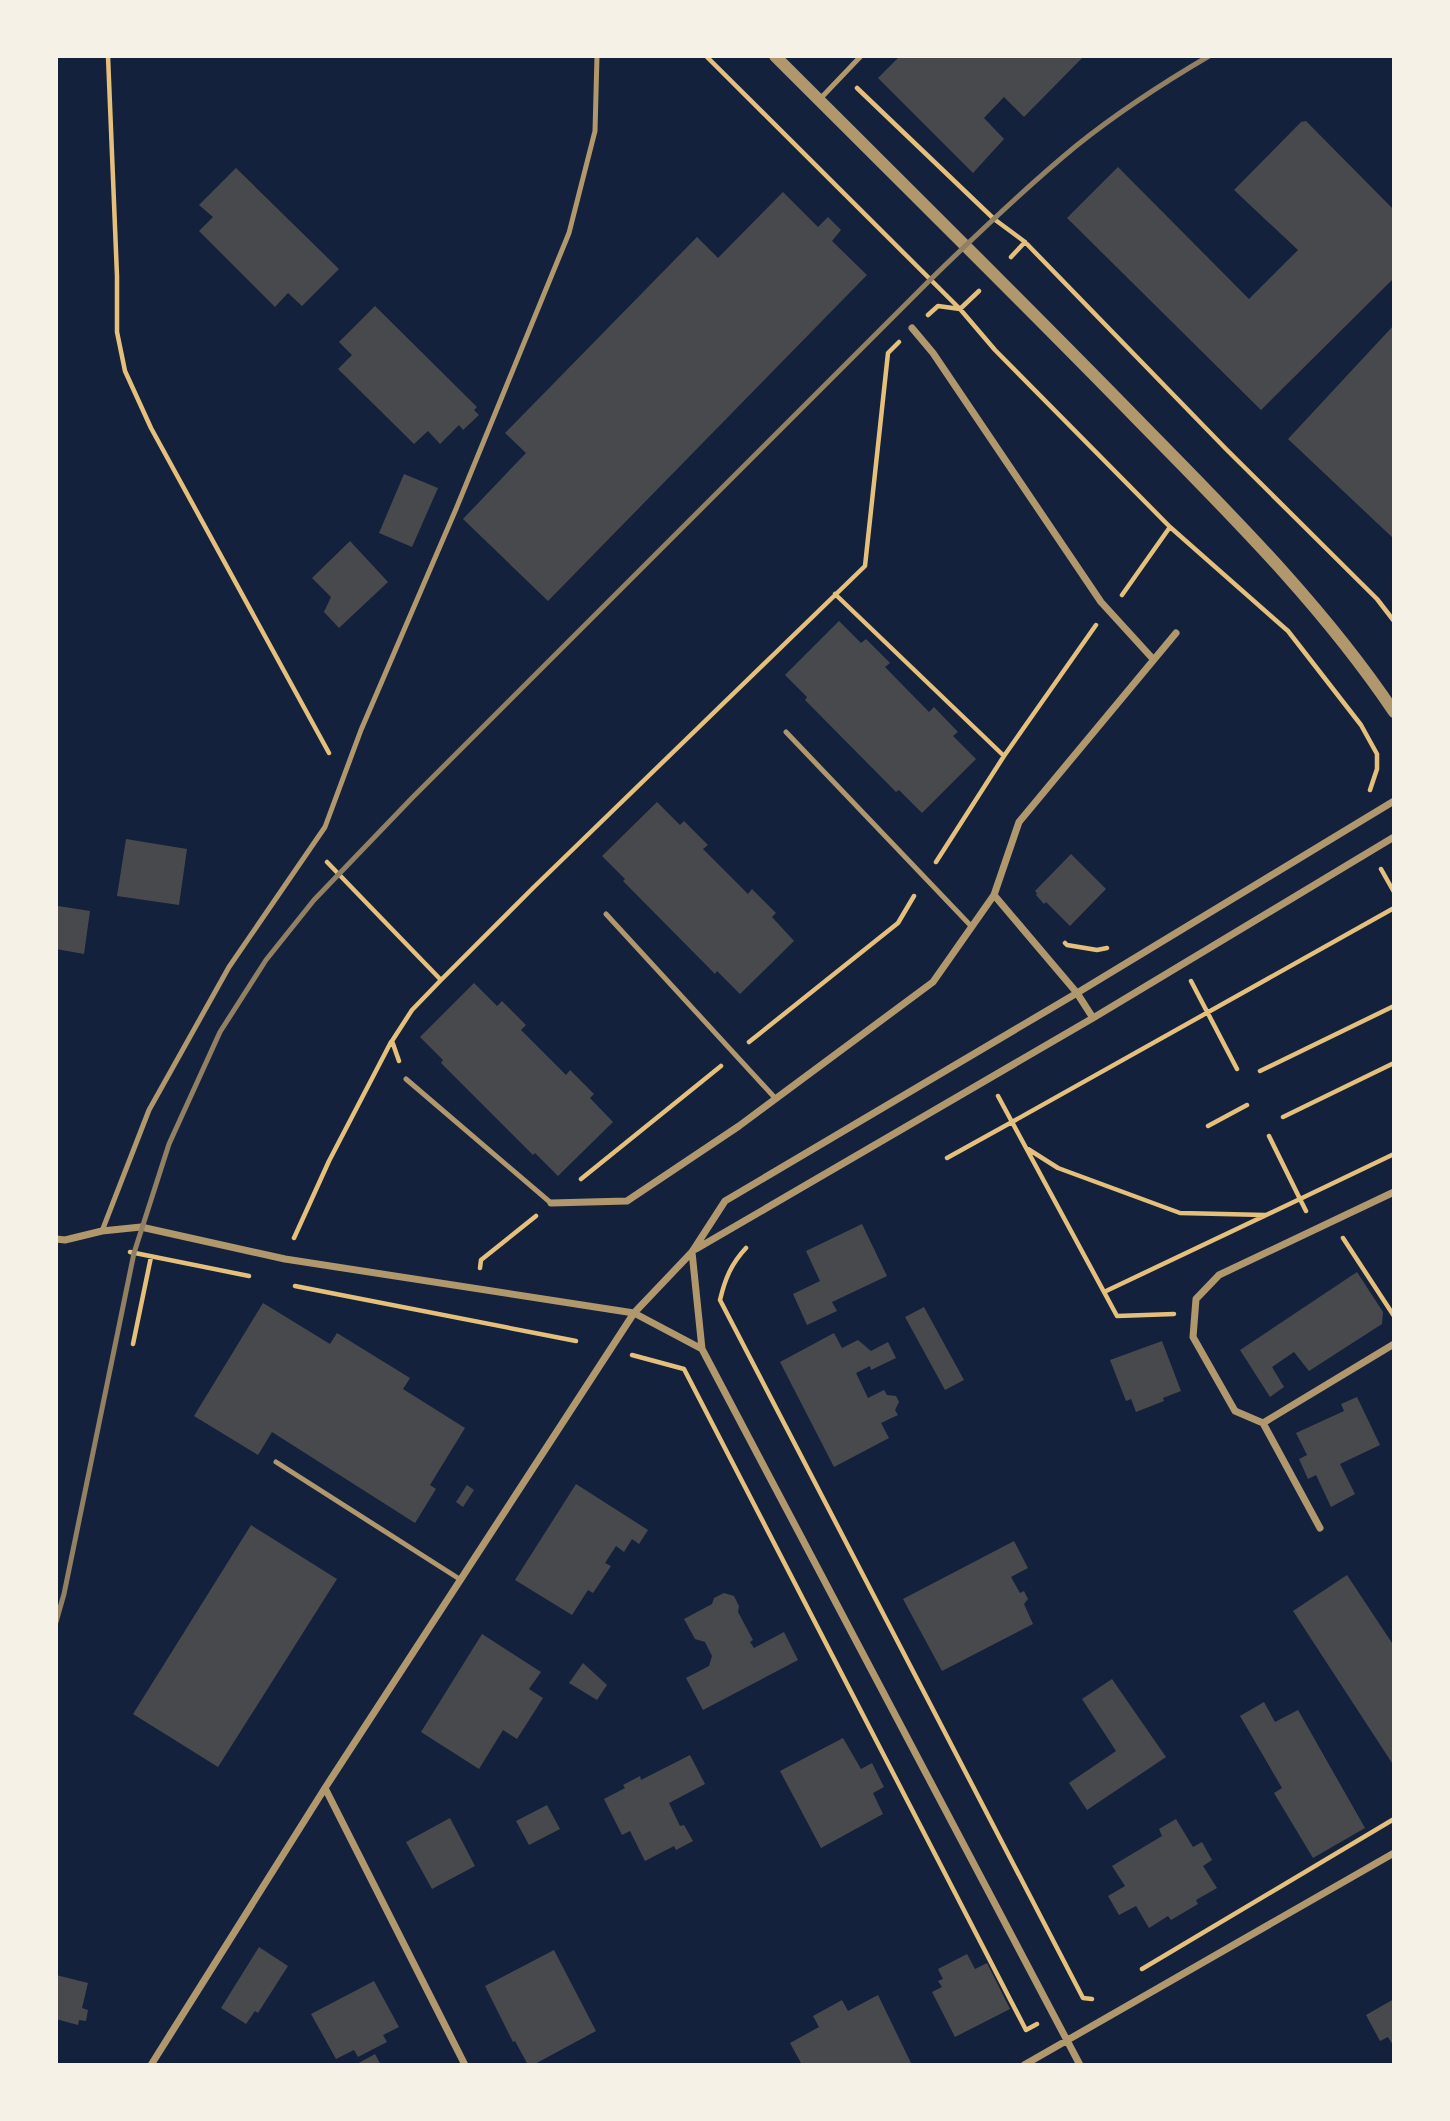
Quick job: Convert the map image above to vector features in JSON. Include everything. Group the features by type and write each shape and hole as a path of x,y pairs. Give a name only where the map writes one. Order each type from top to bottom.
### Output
{"street":[{"path":"775,56 995,274 1268,555 1331,626 1394,712"},
{"path":"912,328 933,352 1093,591 1153,659"},
{"path":"551,1203 627,1201 776,1099 933,982 994,895 1019,822 1176,633"},
{"path":"151,2065 325,1788 634,1313 692,1252 725,1201 1077,993 1394,801"},
{"path":"692,1252 1093,1018 1394,837"},
{"path":"994,895 1077,993 1093,1018"},
{"path":"1320,1528 1263,1423 1235,1411 1193,1337 1196,1299 1219,1275 1394,1192"},
{"path":"56,1239 65,1240 102,1231 141,1227 285,1259 634,1313 702,1349"},
{"path":"692,1252 702,1349 1080,2065"},
{"path":"1263,1423 1394,1344"},
{"path":"325,1788 465,2065"},
{"path":"1024,2065 1394,1853"}],"lane":[{"path":"102,1231 149,1110 229,967 325,827 360,730 456,509 569,233 595,131 597,56"},
{"path":"819,100 861,56"},
{"path":"786,732 972,927"},
{"path":"606,914 776,1099"},
{"path":"406,1079 551,1203"},
{"path":"276,1462 461,1580"}],"path":[{"path":"108,56 117,332 125,371 151,428 343,779"},
{"path":"706,56 960,309 995,349 1170,527 1288,631 1361,725 1377,754 1377,769 1368,794 1356,807 1362,821"},
{"path":"843,75 994,219 1025,242 1226,449 1377,598 1394,621"},
{"path":"960,309 1025,242"},
{"path":"285,1259 329,1161 392,1041 412,1010 865,566 888,354 912,328 938,306 960,309"},
{"path":"478,1289 481,1260 898,923 1004,756 1081,643 1130,587 1170,527"},
{"path":"835,594 1004,756"},
{"path":"312,846 441,980"},
{"path":"1378,846 1387,859 1379,865 1394,892"},
{"path":"947,1157 1394,908"},
{"path":"1189,978 1237,1069"},
{"path":"1260,1071 1394,1006"},
{"path":"392,1041 406,1079"},
{"path":"1283,1117 1394,1063"},
{"path":"995,1092 1118,1316 1174,1314 1193,1337"},
{"path":"1208,1126 1247,1105"},
{"path":"1269,1136 1307,1214"},
{"path":"1027,1148 1058,1168 1180,1213 1266,1215"},
{"path":"1104,1292 1394,1154"},
{"path":"1332,1221 1394,1316"},
{"path":"748,1246 732,1263 720,1300 1083,1998"},
{"path":"121,1251 260,1279"},
{"path":"133,1344 151,1257"},
{"path":"288,1284 576,1341"},
{"path":"632,1355 684,1369 1026,2030 1083,1998 1090,2000 1102,1992"},
{"path":"1138,1971 1394,1819"}],"building":[{"path":"900,56 1084,56 1024,117 1004,97 984,118 1004,139 973,173 878,78"},
{"path":"1306,121 1394,210 1394,278 1261,410 1067,218 1118,167 1249,299 1298,250 1234,190 1301,122"},
{"path":"236,168 339,269 302,306 288,293 275,307 199,231 213,217 199,205"},
{"path":"783,192 818,227 828,217 841,230 832,241 867,275 548,601 463,519 526,453 505,433 697,237 718,258"},
{"path":"375,306 477,407 474,410 479,415 463,430 459,425 440,444 428,431 414,444 338,369 352,355 339,342"},
{"path":"1394,325 1394,539 1288,439"},
{"path":"404,474 438,488 412,547 379,533"},
{"path":"350,541 388,582 339,628 324,612 331,597 312,578"},
{"path":"839,621 861,643 866,639 890,663 885,667 929,712 934,707 958,732 953,736 976,759 922,813 899,790 896,792 805,700 807,697 785,675"},
{"path":"657,802 680,825 684,821 708,845 703,849 748,894 752,889 776,913 772,917 794,941 740,994 717,971 715,974 623,881 625,879 602,856"},
{"path":"126,839 187,849 179,905 117,896"},
{"path":"1071,854 1106,889 1070,926 1046,902 1044,904 1035,891"},
{"path":"58,906 90,911 84,954 56,949"},
{"path":"474,983 497,1006 502,1001 526,1025 521,1030 566,1075 570,1070 594,1094 590,1098 613,1122 558,1176 535,1153 533,1155 441,1063 443,1060 420,1037"},
{"path":"862,1224 887,1276 832,1302 837,1311 807,1325 793,1294 820,1281 806,1251"},
{"path":"1357,1272 1383,1312 1382,1324 1309,1371 1294,1352 1272,1367 1284,1387 1270,1397 1240,1350"},
{"path":"263,1303 330,1344 337,1333 410,1378 403,1389 465,1428 430,1485 436,1489 415,1523 272,1432 258,1455 194,1416"},
{"path":"924,1307 964,1380 945,1390 905,1317"},
{"path":"834,1333 842,1348 858,1340 871,1351 888,1342 896,1358 871,1370 870,1366 856,1373 868,1398 884,1390 887,1395 896,1396 899,1402 895,1410 898,1415 881,1423 889,1438 834,1467 780,1362"},
{"path":"1162,1341 1181,1391 1136,1412 1131,1399 1126,1401 1110,1360"},
{"path":"1357,1397 1380,1445 1340,1464 1355,1494 1331,1507 1316,1475 1308,1479 1299,1459 1307,1455 1296,1433 1344,1411 1341,1404"},
{"path":"576,1484 648,1530 639,1544 632,1539 624,1552 616,1546 605,1563 611,1566 593,1593 588,1590 572,1615 515,1580"},
{"path":"467,1485 474,1490 463,1507 456,1502"},
{"path":"251,1525 337,1579 218,1767 133,1714"},
{"path":"1014,1541 1028,1568 1011,1577 1020,1593 1024,1591 1028,1599 1024,1604 1033,1624 942,1671 903,1599"},
{"path":"1347,1575 1394,1646 1394,1766 1293,1611"},
{"path":"724,1593 734,1596 754,1648 784,1632 798,1660 703,1710 686,1678 709,1666 712,1656 705,1642 695,1639 684,1619 712,1604 714,1598"},
{"path":"482,1634 541,1672 529,1689 543,1698 517,1739 503,1730 479,1769 421,1732"},
{"path":"583,1663 607,1685 597,1700 569,1683"},
{"path":"1112,1679 1166,1757 1087,1810 1069,1783 1116,1751 1082,1699"},
{"path":"1264,1702 1275,1722 1298,1710 1365,1828 1313,1858 1274,1793 1282,1788 1240,1716"},
{"path":"843,1738 861,1769 872,1763 884,1787 873,1793 883,1814 821,1848 780,1771"},
{"path":"690,1755 705,1784 669,1803 680,1826 684,1825 693,1841 676,1850 674,1846 645,1861 630,1831 622,1835 604,1799 640,1776 641,1780"},
{"path":"547,1805 560,1829 529,1845 516,1821"},
{"path":"450,1818 475,1866 432,1889 406,1842"},
{"path":"1176,1819 1193,1847 1202,1842 1212,1860 1203,1866 1217,1888 1196,1900 1198,1904 1171,1920 1168,1916 1149,1928 1136,1906 1119,1915 1108,1896 1125,1886 1112,1866 1162,1836 1159,1829"},
{"path":"259,1947 288,1966 258,2013 255,2011 246,2024 221,2008"},
{"path":"554,1950 596,2031 533,2065 528,2065 515,2041 513,2042 485,1986"},
{"path":"967,1954 975,1969 987,1963 1010,2009 955,2037 932,1992 942,1987 938,1981 943,1979 938,1969"},
{"path":"56,1975 88,1983 82,2008 88,2010 86,2021 79,2020 78,2025 56,2019"},
{"path":"374,1981 399,2027 383,2035 387,2042 358,2057 354,2050 336,2059 311,2014"},
{"path":"878,1995 911,2063 802,2065 790,2043 819,2027 813,2016 842,2000 848,2011"},
{"path":"1394,1999 1394,2047 1388,2037 1380,2041 1366,2015"},
{"path":"375,2054 381,2065 355,2065"}],"railway":[{"path":"56,1622 134,1253 169,1144 220,1032 266,960 314,900 413,797 965,246 1076,146 1141,99 1209,56"}]}
